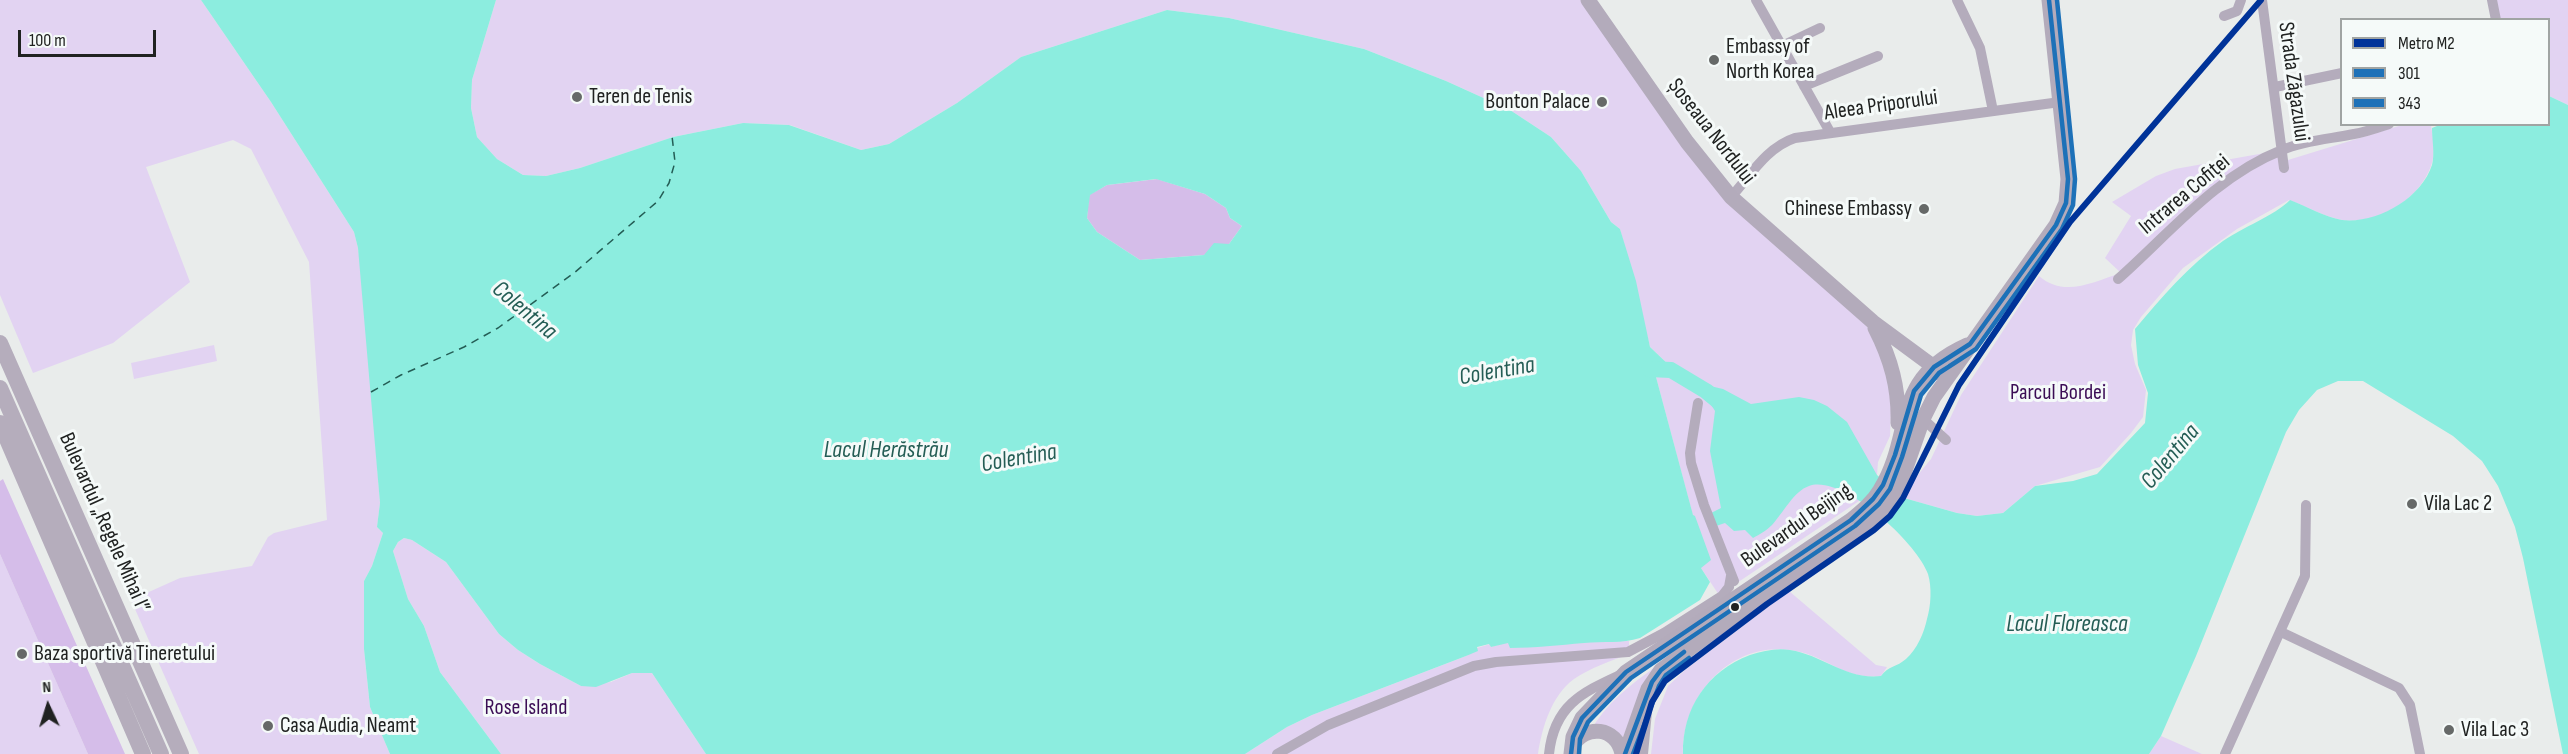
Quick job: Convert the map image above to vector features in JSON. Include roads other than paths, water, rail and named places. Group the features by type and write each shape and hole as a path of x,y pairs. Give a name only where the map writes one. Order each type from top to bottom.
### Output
{"main road":[{"name":"Șoseaua Nordului","path":"1588,0 1687,142 1731,197 1873,322 1934,367 1944,381"},
{"path":"1970,344 2044,244 2062,214 2068,179 2049,0"},
{"name":"Șoseaua Nordului","path":"1873,322 1895,377 1898,446"},
{"name":"Bulevardul „Regele Mihai I”","path":"0,343 181,754"},
{"name":"Bulevardul Beijing","path":"1894,480 1898,446 1910,398 1918,384 1934,367 1970,344"},
{"name":"Bulevardul Beijing","path":"1571,751 1573,737 1582,718 1626,672 1740,593 1884,509 1894,480 1923,419 1944,381 1970,344"},
{"name":"Bulevardul „Regele Mihai I”","path":"0,388 8,424 31,494 143,754"},
{"path":"0,412 8,424"},
{"name":"Bulevardul „Regele Mihai I”","path":"8,424 161,754"},
{"path":"0,446 31,494"},
{"name":"Bulevardul Beijing","path":"1624,754 1648,689 1657,675 1676,658 1856,525"},
{"name":"Bulevardul Beijing","path":"1571,751 1577,740 1585,733 1600,731 1613,737 1624,754"}],"street":[{"path":"1756,0 1830,132"},
{"path":"1957,0 1980,48 1993,111"},
{"path":"2224,16 2237,11 2241,0"},
{"name":"Strada Zăgazului","path":"2262,0 2284,168"},
{"path":"2492,0 2496,18"},
{"path":"1782,46 1820,28"},
{"path":"1804,86 1878,56"},
{"path":"2275,87 2340,73"},
{"name":"Aleea Priporului","path":"1731,197 1778,146 1795,138 2060,102"},
{"name":"Intrarea Cofiței","path":"2118,279 2207,196 2251,165 2283,149 2382,126"},
{"path":"1698,403 1692,436 1691,463 1707,514 1740,593"},
{"path":"1923,419 1946,440"},
{"path":"2225,754 2305,576 2306,505"},
{"path":"1277,754 1328,725 1474,666 1496,662 1631,651 1722,596 1729,587 1731,576"},
{"path":"2281,632 2399,688 2409,705 2420,754"},
{"path":"1549,754 1556,723 1572,702 1586,692 1626,672"},
{"path":"1643,754 1648,689"}],"water":[{"name":"Lacul Herăstrău","path":"201,0 496,0 472,80 471,108 477,137 497,159 523,175 546,176 580,168 673,137 743,123 789,125 861,150 889,144 957,103 1021,57 1167,10 1229,18 1364,49 1446,81 1510,110 1551,137 1581,171 1611,222 1620,229 1636,281 1650,347 1671,367 1669,373 1660,372 1656,377 1693,515 1711,560 1701,568 1710,582 1700,600 1640,638 1619,642 1591,642 1529,648 1510,648 1508,643 1477,647 1478,651 1466,656 1312,715 1287,727 1245,754 706,754 652,673 632,673 596,687 581,686 540,664 499,634 446,562 412,540 404,538 398,542 393,551 408,599 424,626 440,672 501,754 390,754 370,707 364,649 364,581 372,566 383,533 377,527 380,503 358,248 354,232 271,102","holes":["1156,179 1205,194 1226,208 1230,218 1242,226 1229,244 1214,243 1204,255 1140,260 1097,232 1087,218 1090,195 1107,185"]},
{"name":"Lacul Floreasca","path":"2550,96 2568,105 2568,754 2563,754 2515,527 2498,486 2482,461 2453,436 2363,381 2338,381 2317,390 2299,410 2286,432 2196,656 2161,736 2149,754 1683,754 1684,737 1692,707 1710,681 1735,662 1760,652 1785,649 1802,653 1846,671 1868,676 1881,676 1906,659 1914,650 1924,630 1930,602 1928,574 1910,545 1877,514 1859,500 1840,490 1823,485 1809,486 1794,497 1772,525 1753,538 1745,530 1734,531 1725,523 1716,526 1711,513 1721,508 1710,451 1715,411 1705,395 1710,386 1723,389 1751,404 1799,397 1814,400 1827,406 1847,422 1877,475 1904,498 1957,513 1977,516 2003,513 2035,486 2073,481 2097,474 2145,423 2148,393 2138,365 2135,329 2176,282 2198,261 2223,241 2276,211 2290,200 2342,220 2369,218 2396,207 2418,188 2432,165 2432,128 2437,126 2550,126"}],"waterway":[{"path":"1649,369 1671,370 1706,391 1723,405"}],"metro line":[{"name":"M2","path":"1636,754 1652,702 1665,681 1767,604 1874,530 1890,516 1903,498 1959,385 2070,222 2261,0"}],"place":[{"name":"Embassy of North Korea","path":"1714,60"},
{"name":"Teren de Tenis","path":"577,97"},
{"name":"Bonton Palace","path":"1602,102"},
{"name":"Chinese Embassy","path":"1924,209"},
{"name":"Vila Lac 2","path":"2412,504"},
{"name":"Baza sportivă Tineretului","path":"22,654"},
{"name":"Casa Audia, Neamt","path":"268,726"},
{"name":"Vila Lac 3","path":"2449,730"}],"water label":[{"name":"Colentina","path":"524,311"},
{"name":"Colentina","path":"1497,372"},
{"name":"Colentina","path":"2171,457"},
{"name":"Colentina","path":"1019,459"}],"park label":[{"name":"Parcul Bordei","path":"2058,393"},
{"name":"Rose Island","path":"526,708"}]}
